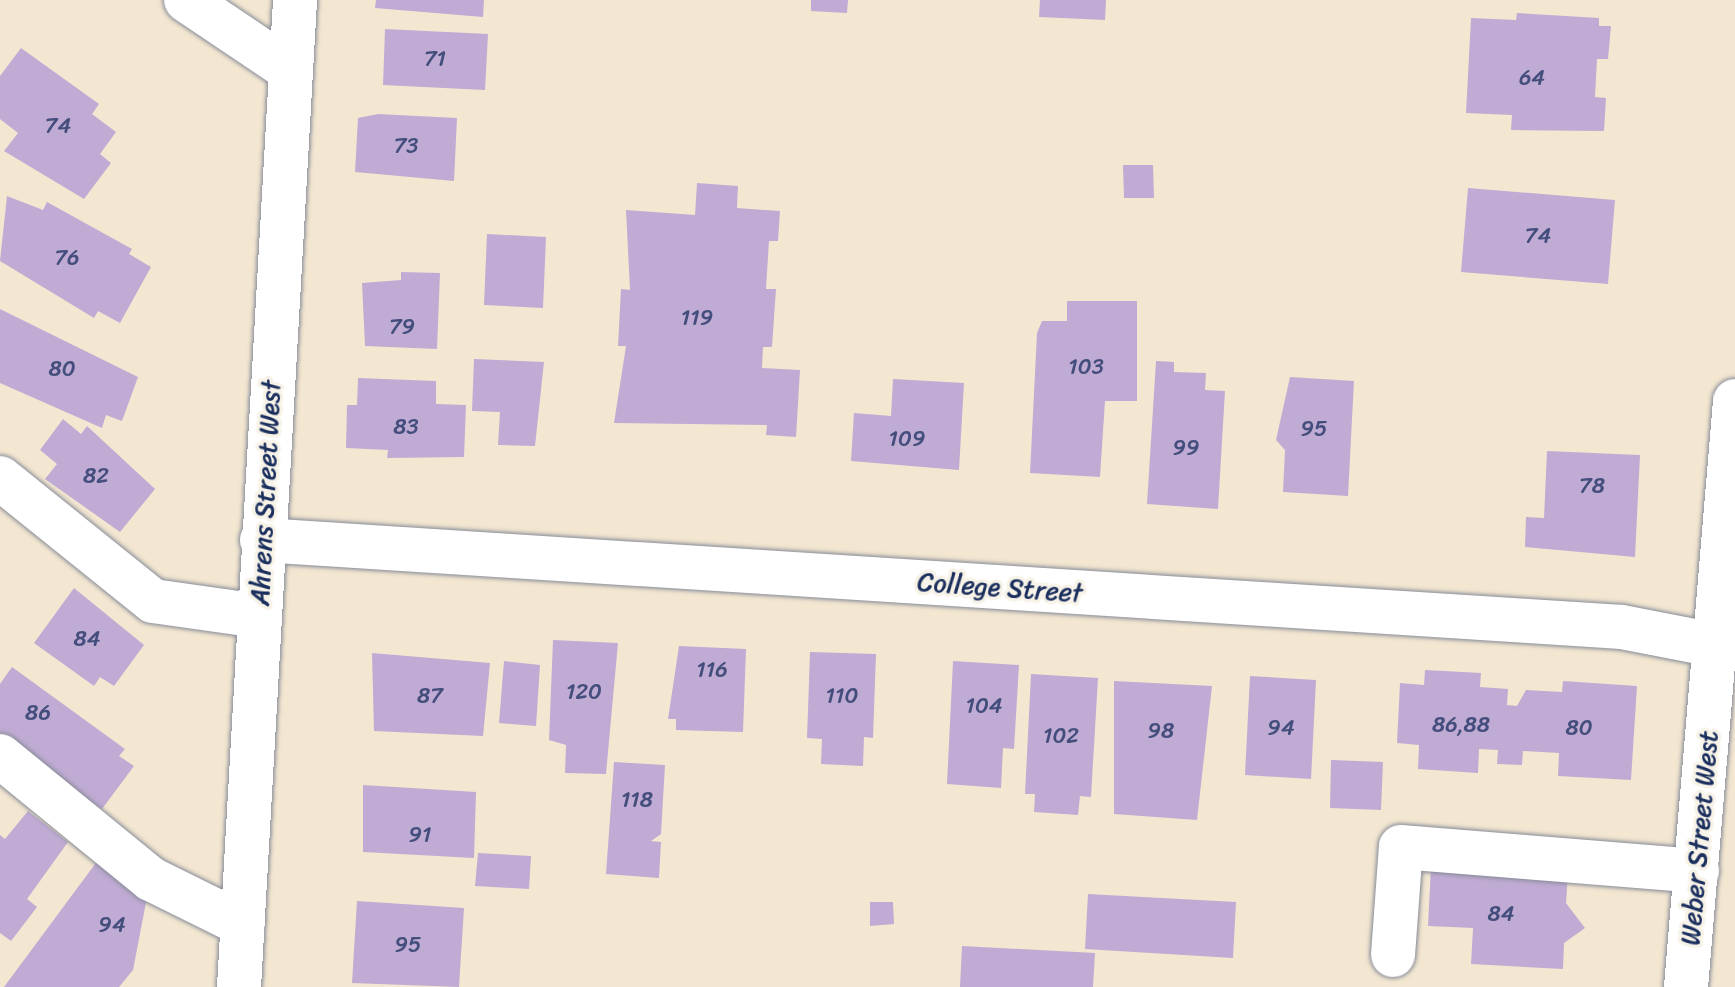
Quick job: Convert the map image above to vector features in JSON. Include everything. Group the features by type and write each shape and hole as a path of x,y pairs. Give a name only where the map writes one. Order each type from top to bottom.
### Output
{"street":[{"path":"186,0 290,70"},
{"name":"Ahrens Street West","path":"239,987 295,0"},
{"name":"Weber Street West","path":"1686,987 1697,871 1727,648 1735,401"},
{"path":"0,478 153,601 259,616"},
{"name":"College Street","path":"262,540 1622,627 1727,648"},
{"path":"0,756 151,879 242,924"},
{"path":"1393,955 1401,847 1697,871"}],"building":[{"path":"376,0 484,0 483,17 375,8"},
{"path":"811,0 848,0 847,13 811,11"},
{"path":"1040,0 1106,0 1105,20 1039,17"},
{"path":"1517,13 1599,18 1599,26 1611,26 1608,59 1597,59 1595,97 1606,98 1604,131 1511,130 1512,115 1466,113 1471,18 1516,20"},
{"path":"385,29 488,34 485,90 383,85"},
{"path":"21,48 99,104 92,114 116,132 100,154 111,163 84,199 4,151 18,133 0,119 0,76"},
{"path":"378,114 457,118 454,181 355,172 358,118"},
{"path":"1123,165 1153,165 1154,198 1124,198"},
{"path":"697,183 738,186 737,208 780,211 778,241 769,241 766,289 776,289 772,347 763,347 762,368 800,370 796,437 766,435 767,425 614,423 626,346 618,346 621,289 630,290 626,210 695,215"},
{"path":"1468,188 1615,200 1608,284 1461,272"},
{"path":"7,196 43,210 47,202 132,249 129,254 151,267 120,323 98,311 94,318 0,261"},
{"path":"487,234 546,237 543,308 484,305"},
{"path":"401,272 440,273 437,349 365,346 362,283 401,280"},
{"path":"1067,301 1137,301 1137,401 1105,401 1100,477 1030,473 1037,333 1042,321 1067,321"},
{"path":"0,309 138,377 122,421 106,415 102,428 0,383"},
{"path":"474,359 544,362 535,446 498,445 500,412 472,411"},
{"path":"1156,361 1174,362 1174,372 1206,373 1205,390 1225,391 1218,509 1147,504"},
{"path":"1290,377 1354,381 1348,496 1283,492 1285,450 1276,440"},
{"path":"358,378 436,381 436,404 466,405 464,457 387,458 388,450 346,448 347,405 357,405"},
{"path":"893,379 964,383 959,470 851,461 854,413 891,416"},
{"path":"63,419 81,434 87,426 155,489 120,532 45,479 57,464 40,450"},
{"path":"1547,451 1640,455 1635,557 1525,547 1526,517 1544,518"},
{"path":"74,588 144,645 114,686 100,677 94,686 34,643"},
{"path":"553,640 618,643 606,774 565,773 566,745 549,740"},
{"path":"679,646 746,649 743,732 676,730 676,719 668,719"},
{"path":"810,652 876,654 873,738 864,737 863,766 821,764 822,739 807,738"},
{"path":"372,653 490,663 483,736 374,731"},
{"path":"504,661 540,665 536,726 499,723"},
{"path":"953,661 1019,665 1014,749 1003,748 1001,788 947,784"},
{"path":"12,667 125,749 119,756 134,766 102,809 0,743 0,684"},
{"path":"1425,670 1481,673 1480,687 1508,689 1507,705 1517,706 1526,690 1562,692 1563,681 1637,686 1631,780 1558,776 1559,753 1523,751 1522,765 1497,764 1498,750 1479,749 1478,773 1418,769 1419,745 1397,743 1400,683 1424,685"},
{"path":"1031,674 1098,678 1091,797 1080,796 1078,815 1034,812 1035,794 1025,794"},
{"path":"1250,676 1316,680 1311,779 1245,775"},
{"path":"1114,681 1212,686 1197,820 1114,814"},
{"path":"1331,760 1383,762 1381,810 1330,808"},
{"path":"614,762 665,765 661,834 651,841 661,842 659,878 606,874"},
{"path":"363,785 476,792 474,858 363,852"},
{"path":"28,811 68,842 27,899 37,907 11,941 0,933 0,835 5,839"},
{"path":"478,853 531,856 529,889 475,886"},
{"path":"101,856 148,892 133,970 119,987 4,987"},
{"path":"1431,866 1568,873 1566,903 1585,928 1564,943 1563,969 1471,964 1473,928 1428,926"},
{"path":"1088,894 1236,902 1233,958 1085,949"},
{"path":"357,901 464,908 459,987 352,983"},
{"path":"870,902 893,902 894,924 870,926"},
{"path":"962,946 1095,953 1093,987 960,987"}]}
